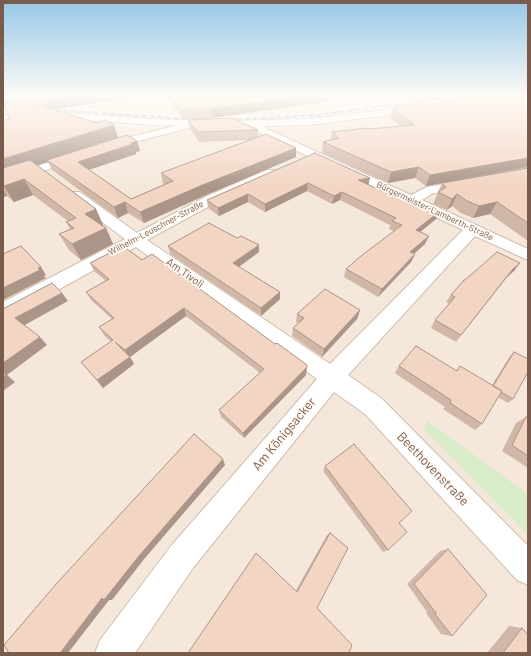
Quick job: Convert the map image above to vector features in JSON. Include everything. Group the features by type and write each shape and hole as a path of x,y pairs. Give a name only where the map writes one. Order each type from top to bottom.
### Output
{"street":[{"path":"95,150 183,127"},
{"name":"Bürgermeister-Lamberth-Straße","path":"260,127 263,131 528,255"},
{"path":"3,181 53,178 82,154"},
{"name":"Wilhelm-Leuschner-Straße","path":"3,311 212,199 315,155"},
{"name":"Am Tivoli","path":"53,178 135,239 333,376"},
{"path":"410,201 427,192 473,182"},
{"name":"Am Königsacker","path":"113,653 182,557 333,376 473,229"},
{"name":"Beethovenstraße","path":"333,376 373,406 528,569"}],"shaded area":[{"path":"3,127 134,127 192,129 255,127 528,127 528,653 3,653"}],"green space":[{"path":"427,421 528,494 528,535 424,429"}],"building":[{"path":"3,127 109,127 3,159"},
{"path":"194,127 251,127 258,130 198,132"},
{"path":"395,127 528,127 528,158 430,175 419,167 391,172 323,142 339,138 332,132"},
{"path":"266,134 296,148 205,184 140,212 125,202 114,207 47,160 127,135 137,141 131,143 133,144 78,162 131,199 173,181 161,173"},
{"path":"315,153 370,178 358,180 419,208 425,204 440,211 416,230 429,236 410,252 415,254 382,289 346,269 402,225 392,221 396,218 342,192 334,196 308,183 265,204 248,194 218,208 207,200"},
{"path":"30,160 96,209 85,214 106,228 72,244 59,234 74,228 66,222 76,218 24,179 3,186 3,168"},
{"path":"528,168 528,223 497,202 479,206 467,201 457,194 452,199 438,192 446,187 442,183"},
{"path":"209,223 237,238 241,236 259,245 233,263 280,292 261,308 168,246"},
{"path":"21,246 41,267 38,268 40,270 3,288 3,254"},
{"path":"123,246 142,260 152,254 275,344 277,343 307,365 307,367 243,433 219,410 264,369 184,308 125,350 115,342 130,357 97,380 81,362 113,340 99,327 114,318 86,292 109,279 90,263"},
{"path":"497,252 520,263 512,270 461,335 435,320 455,297 451,295 464,280"},
{"path":"52,283 62,293 15,318 40,337 3,363 3,309"},
{"path":"325,289 360,310 324,349 293,328 304,318 297,314"},
{"path":"416,346 457,371 460,366 502,391 482,424 450,403 451,400 399,366"},
{"path":"514,352 528,359 528,372 513,399 493,386"},
{"path":"526,417 528,418 528,456 512,445"},
{"path":"194,434 223,459 139,556 104,600 102,598 60,653 9,653 4,645 57,583"},
{"path":"354,444 412,511 399,523 407,532 388,550 325,466"},
{"path":"330,533 348,548 317,608 352,645 349,653 188,653 256,553 297,592"},
{"path":"448,549 487,595 452,636 414,584"},
{"path":"522,628 528,635 528,653 503,653"}]}
